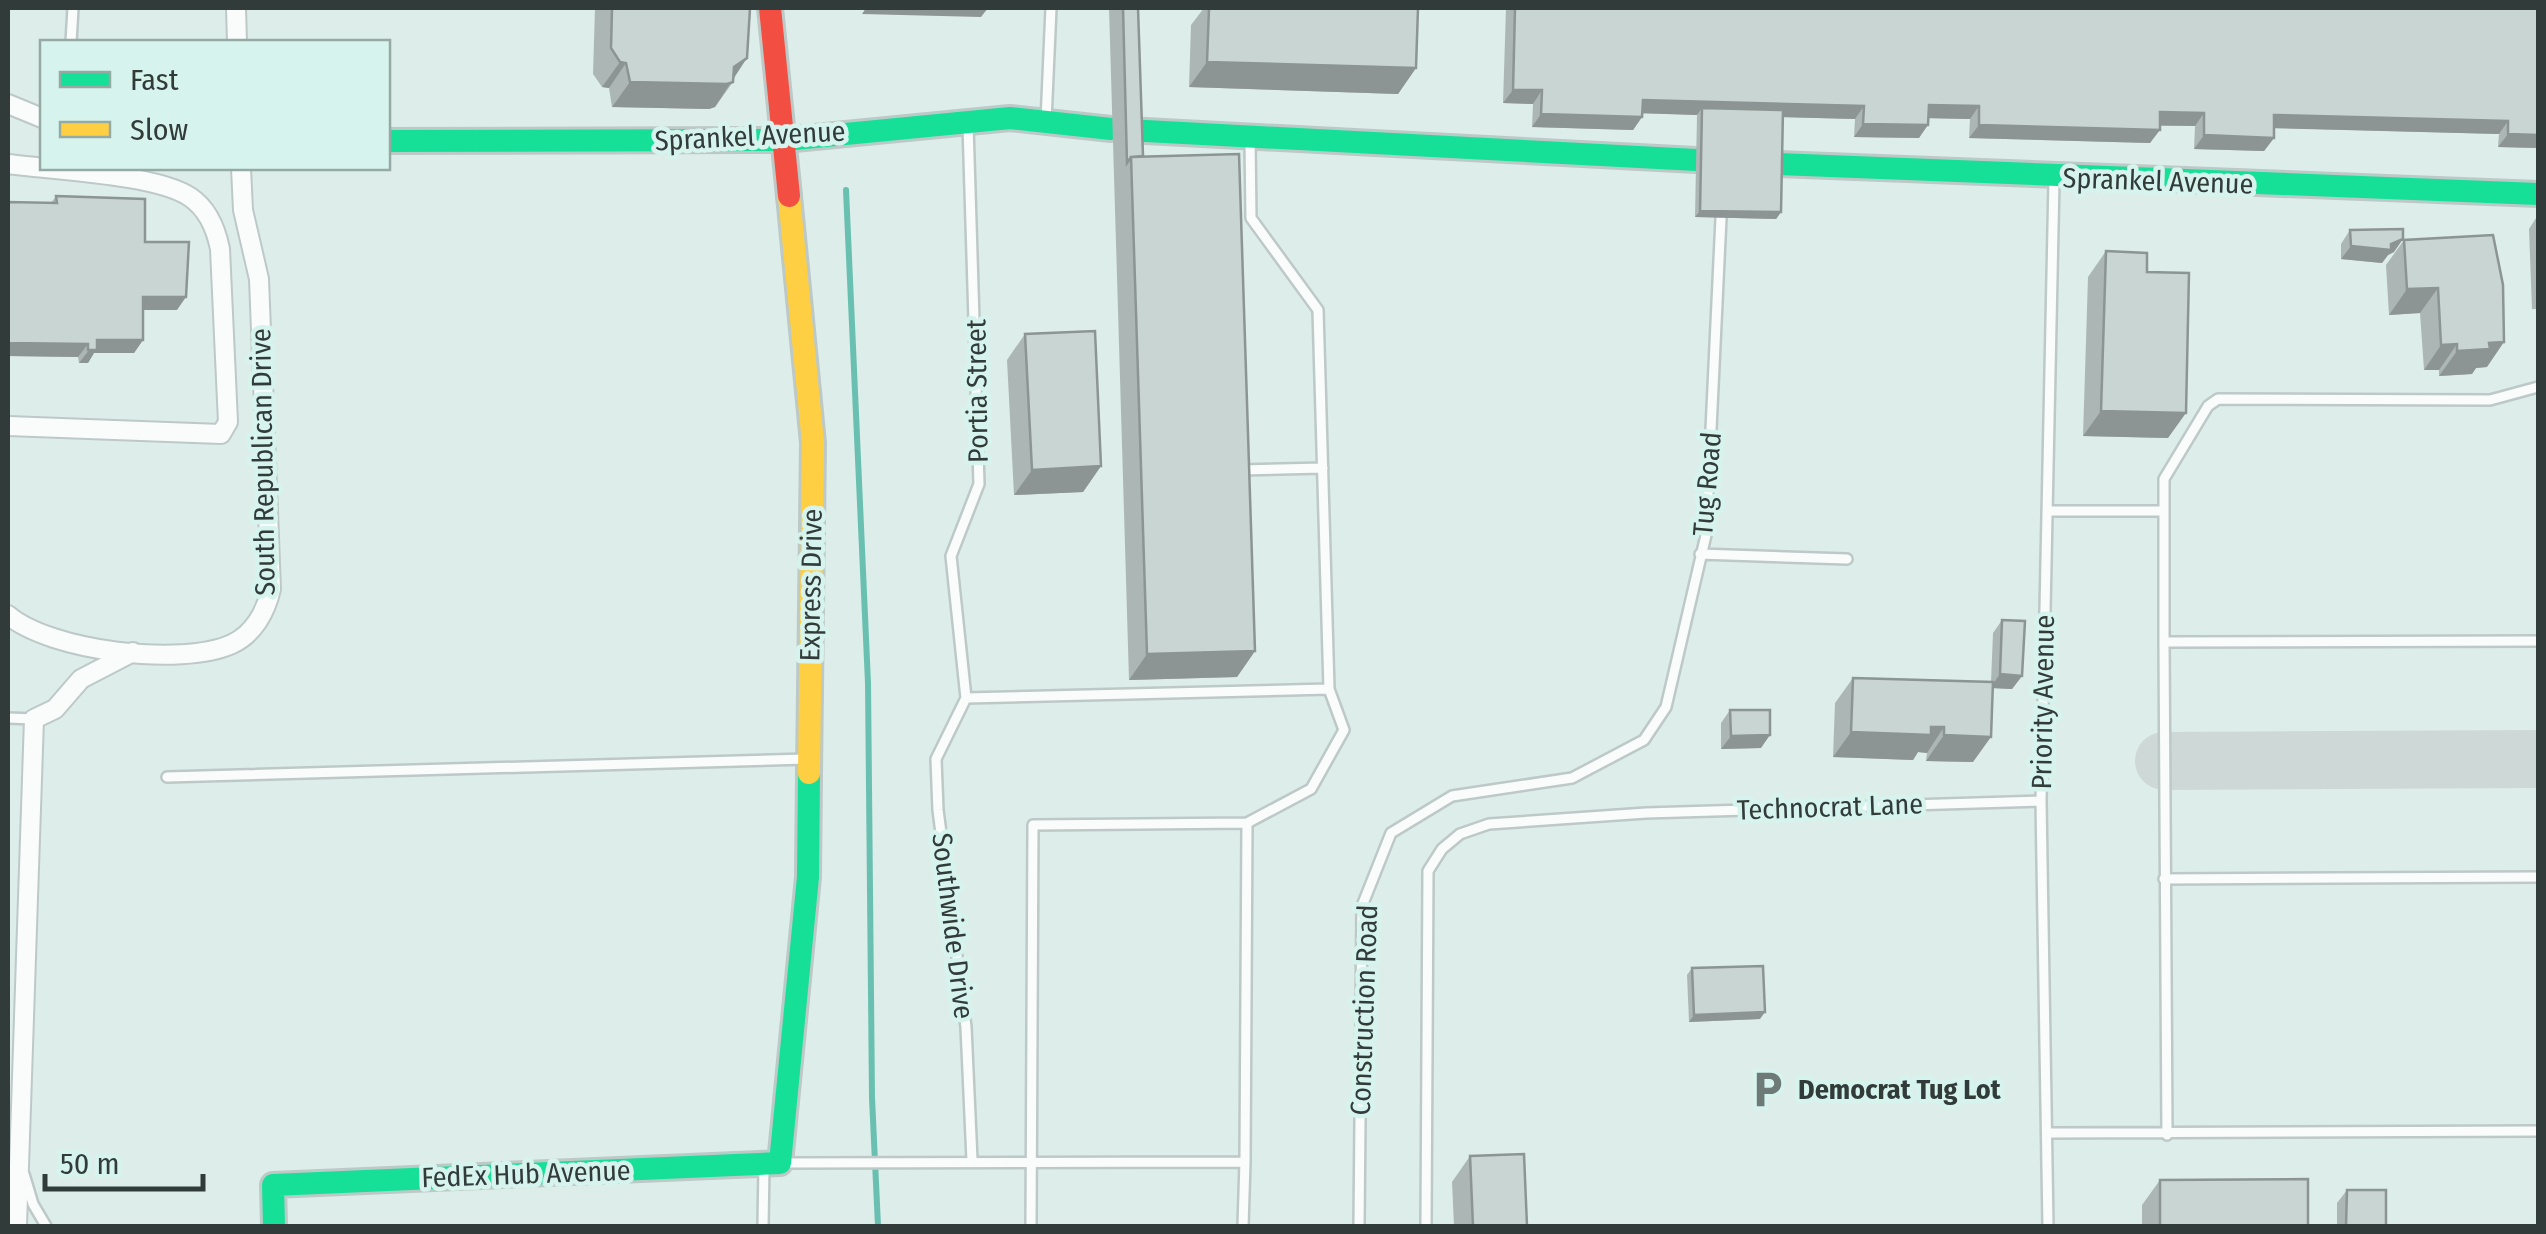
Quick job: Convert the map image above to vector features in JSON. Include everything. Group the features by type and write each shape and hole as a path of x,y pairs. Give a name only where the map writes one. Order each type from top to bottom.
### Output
{"street":[{"path":"236,8 237,40"},
{"name":"Express Drive","path":"770,8 812,443 808,876 772,1163"},
{"path":"8,104 40,117"},
{"name":"Sprankel Avenue","path":"390,142 784,140 1010,118 1250,139 1696,160"},
{"path":"8,164 40,168"},
{"name":"Sprankel Avenue","path":"1778,164 2538,194"},
{"path":"8,426 221,434 228,422 220,249 216,230 201,207 191,197 159,184 53,170"},
{"name":"South Republican Drive","path":"133,652 209,651 235,643 266,610 271,589 258,280 243,210 241,170"},
{"path":"8,615 59,643 133,652"},
{"path":"13,1215 21,1162 34,718 55,709 81,680 133,652"},
{"name":"FedEx Hub Avenue","path":"274,1226 273,1185 772,1163"}],"lane":[{"path":"70,40 73,8"},
{"path":"1046,124 1051,8"},
{"name":"Portia Street","path":"966,698 950,556 978,484 968,122"},
{"path":"1031,1226 1033,825 1247,824 1311,788 1344,730 1330,689 1318,310 1250,218 1250,139"},
{"name":"Priority Avenue","path":"2048,1226 2040,801 2054,177"},
{"name":"Tug Road","path":"1644,740 1666,707 1709,505 1720,218"},
{"path":"2167,1135 2164,479 2208,406 2218,400 2490,400 2538,387"},
{"path":"1239,470 1322,468"},
{"path":"2047,510 2162,510"},
{"path":"1700,554 1847,559"},
{"path":"2164,642 2538,640"},
{"path":"966,698 1330,689"},
{"name":"Southwide Drive","path":"966,698 936,759 938,810 966,1027 972,1160"},
{"path":"8,718 34,718"},
{"name":"Construction Road","path":"1359,1226 1362,906 1390,832 1452,796 1572,778 1644,740"},
{"path":"168,776 809,759"},
{"name":"Technocrat Lane","path":"1426,1226 1428,871 1442,849 1460,834 1489,824 1620,814 2040,801"},
{"path":"1244,1226 1247,824"},
{"path":"2164,879 2538,877"},
{"path":"2046,1133 2538,1130"},
{"path":"21,1162 33,1204 46,1226"},
{"path":"764,1226 772,1163 1245,1162"}],"building":[{"path":"612,8 750,8 747,58 734,67 733,82 727,84 630,82 626,63 620,62 611,48"},
{"path":"1123,8 1138,8 1143,156 1131,157 1127,163"},
{"path":"1209,8 1418,8 1416,68 1207,62"},
{"path":"1515,8 2538,8 2538,135 2508,134 2508,121 2274,115 2274,138 2204,135 2204,113 2160,112 2160,130 1979,125 1979,106 1929,105 1928,125 1863,124 1864,106 1643,100 1642,117 1541,114 1542,90 1513,90"},
{"path":"1702,108 1783,110 1781,212 1700,211"},
{"path":"1239,154 1255,651 1147,654 1131,157"},
{"path":"56,196 145,199 145,242 189,242 186,297 143,297 143,340 97,340 97,350 88,350 88,344 8,343 8,202 57,203"},
{"path":"2403,229 2403,239 2391,244 2391,250 2351,246 2350,230"},
{"path":"2493,235 2503,285 2504,342 2489,343 2490,349 2457,351 2457,344 2441,345 2438,288 2407,289 2404,240"},
{"path":"2106,251 2147,253 2147,272 2189,273 2186,413 2101,411"},
{"path":"1095,331 1101,466 1032,470 1025,334"},
{"path":"2002,620 2025,621 2022,676 2000,674"},
{"path":"1853,678 1993,682 1991,737 1944,735 1944,727 1931,727 1931,735 1851,732"},
{"path":"1730,710 1770,710 1770,735 1731,736"},
{"path":"1763,966 1765,1012 1694,1015 1692,968"},
{"path":"1524,1154 1527,1226 1473,1226 1470,1156"},
{"path":"2308,1179 2308,1226 2160,1226 2160,1180"},
{"path":"2347,1190 2386,1190 2386,1226 2346,1226"}],"waterway":[{"path":"846,190 868,683 872,1098 878,1226"}],"taxiway":[{"path":"2164,761 2538,759"}],"traffic: fast":[{"path":"390,141 784,140 1010,118 1111,129"},
{"path":"1127,130 1696,160"},
{"path":"1778,164 2538,194"},
{"path":"274,1226 273,1185 780,1163 808,877 809,773"}],"traffic: slow":[{"path":"789,196 813,443 809,773"}],"traffic: jam":[{"path":"770,8 789,196"}],"place":[{"name":"Democrat Tug Lot","path":"1768,1089"}]}
